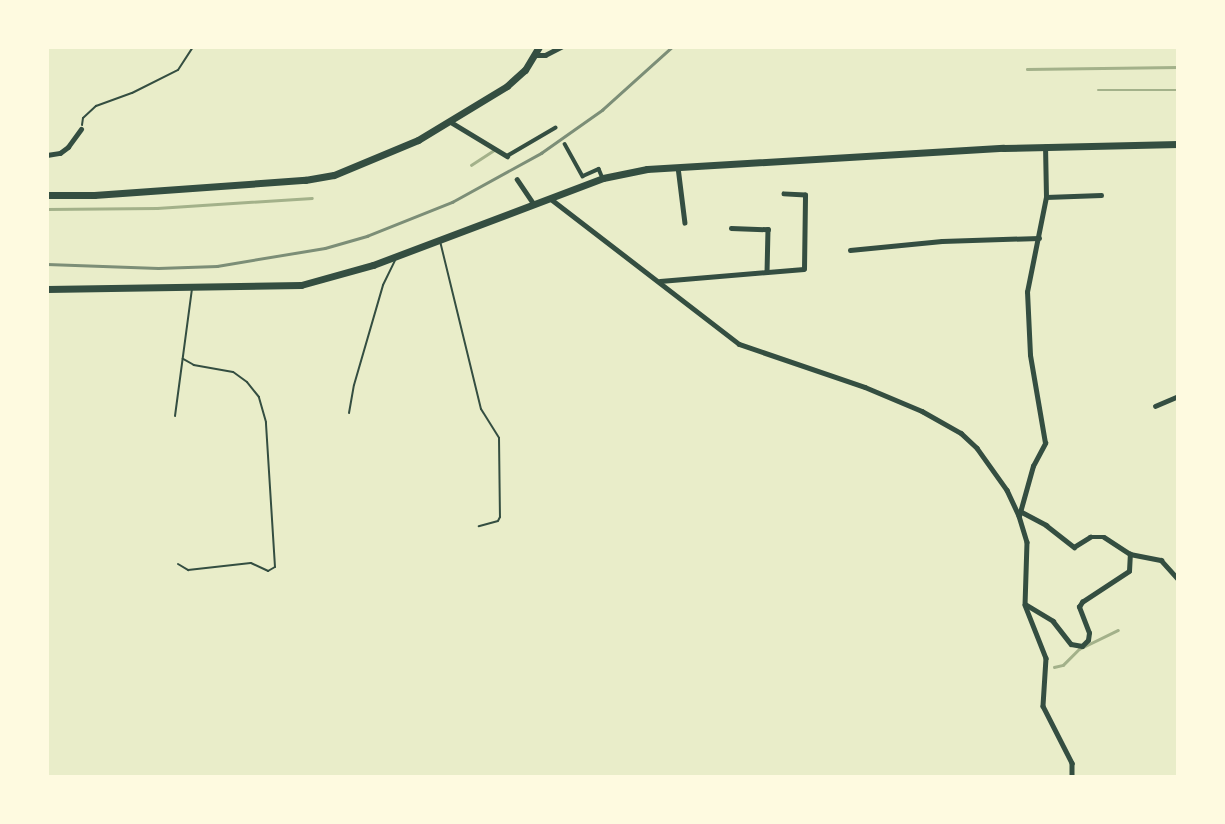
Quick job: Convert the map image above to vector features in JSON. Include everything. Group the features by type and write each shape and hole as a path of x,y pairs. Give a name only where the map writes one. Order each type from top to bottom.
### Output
{"main road":[{"path":"47,195 94,195 315,179 374,161 418,140 507,86 525,70 539,47"},
{"path":"47,289 301,285 397,256 603,178 678,167 1045,147 1178,144"}],"street":[{"path":"535,55 545,55 561,47"},
{"path":"449,121 507,156 555,128"},
{"path":"47,155 60,153 81,130"},
{"path":"565,144 583,176 599,169 603,178"},
{"path":"1020,513 1033,466 1045,443 1030,355 1027,292 1046,197 1045,147"},
{"path":"678,167 685,223"},
{"path":"517,179 534,204"},
{"path":"660,281 804,269 805,195 784,194"},
{"path":"1046,197 1101,195"},
{"path":"551,199 739,344 865,387 922,411 961,433 977,449 1007,489 1020,513 1027,542 1025,604 1046,658 1043,706 1072,763 1072,777"},
{"path":"731,228 768,229 767,272"},
{"path":"850,250 942,241 1039,238"},
{"path":"1155,406 1178,396"},
{"path":"1020,513 1046,525 1074,547 1090,537 1104,537 1130,554 1161,560 1178,579"},
{"path":"1025,604 1054,621 1071,644 1082,646 1089,633 1079,607 1082,601 1129,571 1130,554"}],"lane":[{"path":"440,240 481,409 499,438 500,517 498,522 479,526"},
{"path":"349,413 354,385 383,285 397,256"},
{"path":"175,416 192,288"},
{"path":"178,564 188,570 251,563 268,571 275,567 266,422 259,397 247,382 233,372 194,365 183,359"}],"path":[{"path":"81,130 83,118 96,106 132,93 178,70 193,47"}],"waterway":[{"path":"1027,69 1178,67"},
{"path":"1098,90 1178,90"},
{"path":"471,165 494,150"},
{"path":"47,209 157,208 312,198"},
{"path":"1054,667 1063,665 1079,649 1118,630"}],"railway":[{"path":"47,264 158,268 217,266 325,248 367,236 452,202 541,153 602,110 672,47"}]}
